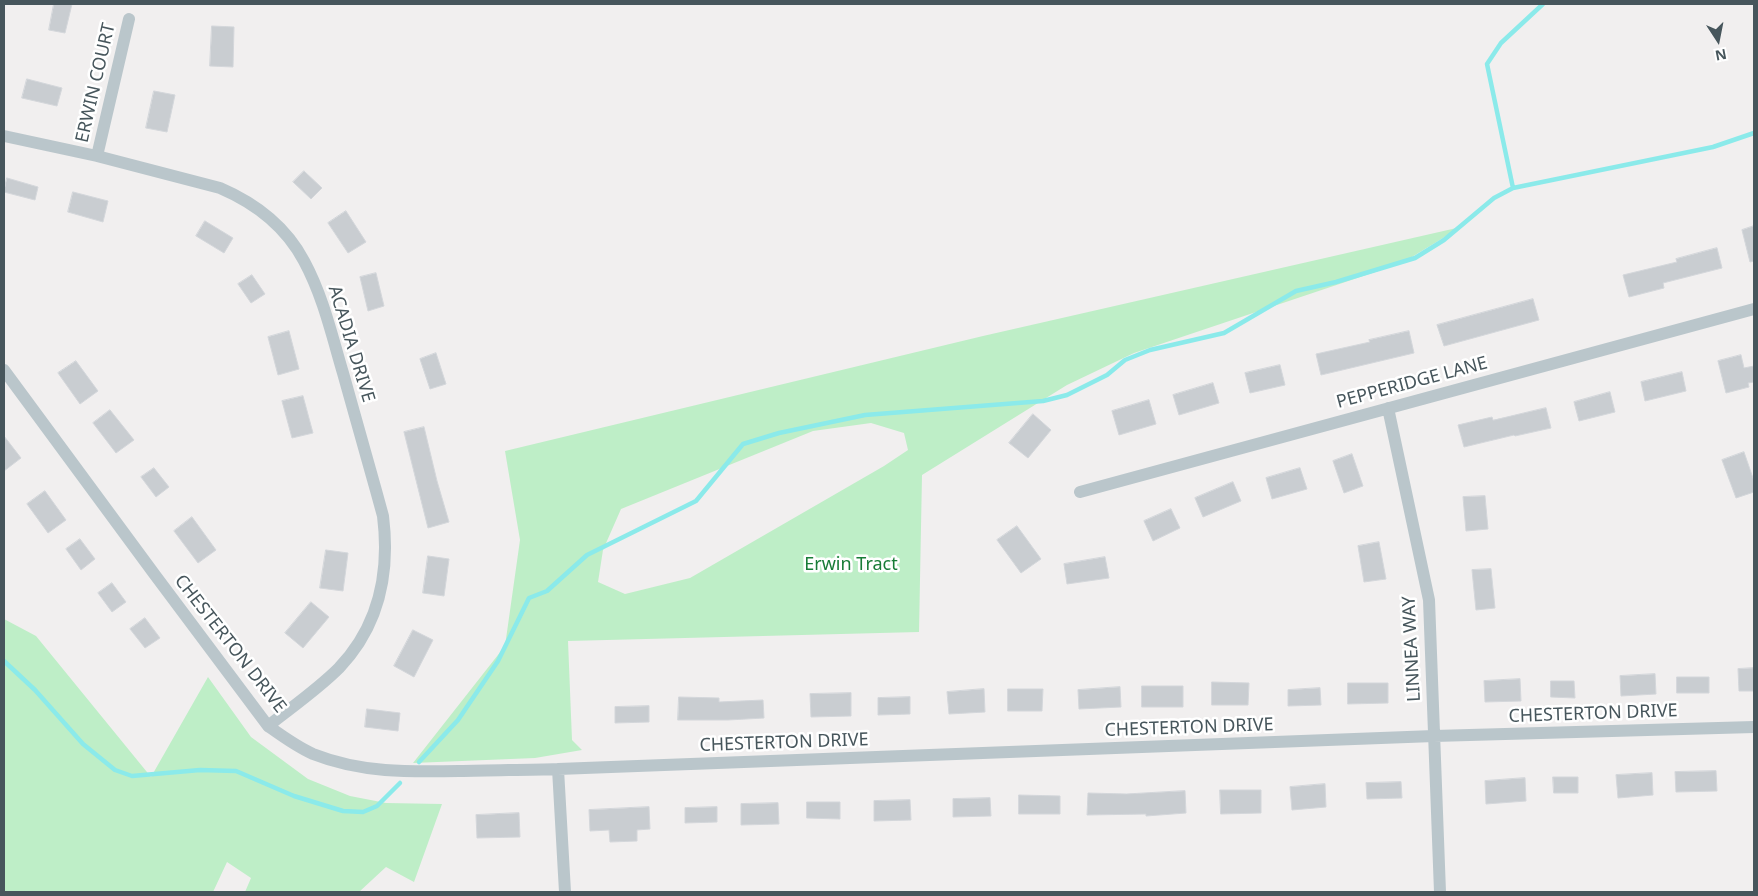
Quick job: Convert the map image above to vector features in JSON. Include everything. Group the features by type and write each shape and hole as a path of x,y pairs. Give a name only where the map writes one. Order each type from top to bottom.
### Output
{"street":[{"name":"ERWIN COURT","path":"96,156 130,19"},
{"name":"ACADIA DRIVE","path":"4,136 96,156 220,188 251,203 280,228 304,261 318,292 383,516 386,539 384,578 376,613 366,634 353,652 326,680 268,726"},
{"name":"PEPPERIDGE LANE","path":"1080,492 1754,309"},
{"name":"CHESTERTON DRIVE","path":"4,370 268,726 312,753 335,762 364,769 412,772 558,769 1434,736 1754,726"},
{"name":"LINNEA WAY","path":"1388,408 1429,600 1440,892"},
{"path":"558,769 565,892"}],"green space":[{"name":"Erwin Tract","path":"1461,227 1402,263 1134,353 1067,385 922,475 919,632 568,641 572,740 582,750 535,758 413,763 505,646 520,540 505,451 983,336","holes":["871,423 904,433 908,450 884,466 690,578 625,594 598,582 603,550 621,509 813,431"]},
{"path":"4,619 36,636 151,777 208,677 251,737 308,779 350,796 386,803 442,804 414,882 386,867 359,892 245,892 251,878 227,862 213,892 4,892"}],"building":[{"path":"54,4 72,4 65,33 49,30"},
{"path":"212,26 234,27 233,67 210,66"},
{"path":"27,79 62,88 57,106 22,98"},
{"path":"154,91 175,95 167,132 146,128"},
{"path":"304,171 322,188 311,199 293,182"},
{"path":"7,178 38,187 35,200 4,192"},
{"path":"73,192 108,201 103,222 68,212"},
{"path":"346,211 366,242 348,253 328,223"},
{"path":"205,221 233,238 224,253 196,236"},
{"path":"1754,226 1754,261 1750,262 1742,230"},
{"path":"1717,248 1722,268 1663,283 1664,288 1629,297 1623,275 1677,262 1676,259"},
{"path":"376,273 384,306 368,311 360,277"},
{"path":"252,275 265,294 251,303 238,284"},
{"path":"1533,299 1539,320 1444,346 1437,325"},
{"path":"289,331 299,369 278,375 268,337"},
{"path":"1409,331 1414,353 1321,375 1316,354"},
{"path":"436,353 446,384 430,389 420,359"},
{"path":"1741,355 1744,368 1754,366 1754,382 1748,383 1749,387 1726,393 1718,361"},
{"path":"76,361 98,391 80,404 58,373"},
{"path":"1280,365 1285,385 1250,393 1245,373"},
{"path":"1682,372 1686,391 1645,401 1641,382"},
{"path":"1213,383 1219,403 1179,415 1173,395"},
{"path":"1610,392 1615,412 1579,421 1574,402"},
{"path":"303,396 313,433 292,438 282,401"},
{"path":"1149,400 1156,424 1119,435 1112,411"},
{"path":"1546,408 1551,428 1464,447 1458,425 1492,417 1493,420"},
{"path":"110,410 134,440 116,453 93,423"},
{"path":"1033,414 1051,430 1028,458 1009,443"},
{"path":"424,427 449,522 428,528 404,432"},
{"path":"4,436 21,458 4,471"},
{"path":"1744,452 1754,481 1754,492 1736,498 1722,460"},
{"path":"1352,454 1363,486 1344,493 1333,461"},
{"path":"154,468 169,487 156,497 141,477"},
{"path":"1300,468 1307,489 1272,499 1266,478"},
{"path":"1233,482 1241,501 1203,517 1195,498"},
{"path":"45,491 66,520 48,533 27,504"},
{"path":"1485,496 1488,529 1466,531 1463,497"},
{"path":"1171,509 1180,528 1153,541 1144,521"},
{"path":"192,517 216,550 198,563 174,531"},
{"path":"1017,526 1041,559 1021,573 997,540"},
{"path":"80,539 95,559 81,570 66,549"},
{"path":"1379,542 1386,579 1364,582 1358,546"},
{"path":"326,550 348,553 343,591 320,588"},
{"path":"428,556 449,559 444,596 423,593"},
{"path":"1105,557 1109,578 1067,584 1064,564"},
{"path":"1491,569 1495,608 1476,610 1472,570"},
{"path":"112,583 126,602 112,612 98,593"},
{"path":"311,602 329,617 303,648 285,633"},
{"path":"145,618 160,638 145,648 130,629"},
{"path":"413,630 433,640 414,677 394,666"},
{"path":"1754,668 1754,691 1739,691 1738,669"},
{"path":"1655,674 1656,694 1621,696 1620,676"},
{"path":"1677,677 1709,677 1709,693 1677,693"},
{"path":"1520,679 1521,701 1485,702 1484,681"},
{"path":"1551,681 1574,681 1575,698 1551,697"},
{"path":"1212,682 1249,683 1248,705 1212,705"},
{"path":"1348,683 1388,683 1388,703 1348,704"},
{"path":"1142,686 1183,686 1183,707 1142,707"},
{"path":"1120,687 1121,707 1079,709 1078,690"},
{"path":"1320,688 1321,705 1288,706 1288,690"},
{"path":"984,689 985,712 949,714 947,692"},
{"path":"1008,689 1043,689 1042,711 1008,711"},
{"path":"851,693 851,716 811,717 810,694"},
{"path":"679,697 719,698 719,702 763,700 764,718 678,720"},
{"path":"910,697 910,714 878,715 878,698"},
{"path":"649,706 649,722 615,723 615,707"},
{"path":"367,709 400,713 398,731 365,727"},
{"path":"1716,771 1717,791 1676,792 1675,772"},
{"path":"1652,773 1653,795 1618,798 1616,775"},
{"path":"1553,777 1578,777 1578,793 1554,793"},
{"path":"1525,778 1526,801 1486,804 1485,781"},
{"path":"1401,782 1402,798 1367,799 1366,783"},
{"path":"1325,784 1326,807 1292,810 1290,787"},
{"path":"1220,790 1261,790 1261,813 1221,814"},
{"path":"1185,791 1186,813 1146,816 1146,814 1087,815 1088,793 1126,794"},
{"path":"1019,795 1060,796 1060,814 1019,814"},
{"path":"990,798 991,816 953,817 953,799"},
{"path":"910,800 911,820 874,821 874,801"},
{"path":"807,802 840,802 840,819 807,818"},
{"path":"778,803 779,824 741,825 741,804"},
{"path":"649,807 650,829 637,830 637,841 610,842 609,830 590,831 589,810"},
{"path":"717,807 717,822 685,823 685,808"},
{"path":"519,813 520,837 477,838 476,815"}],"waterway":[{"path":"1513,188 1487,64 1501,43 1543,4"},
{"path":"419,762 458,720 498,661 529,598 547,591 587,555 696,501 743,444 779,433 865,415 1043,401 1067,395 1107,375 1125,360 1150,350 1224,333 1296,291 1336,282 1415,258 1444,240 1494,198 1513,188 1713,147 1754,133"},
{"path":"4,661 35,690 83,744 115,770 132,776 200,770 236,771 294,796 343,811 363,812 377,806 400,783"}]}
